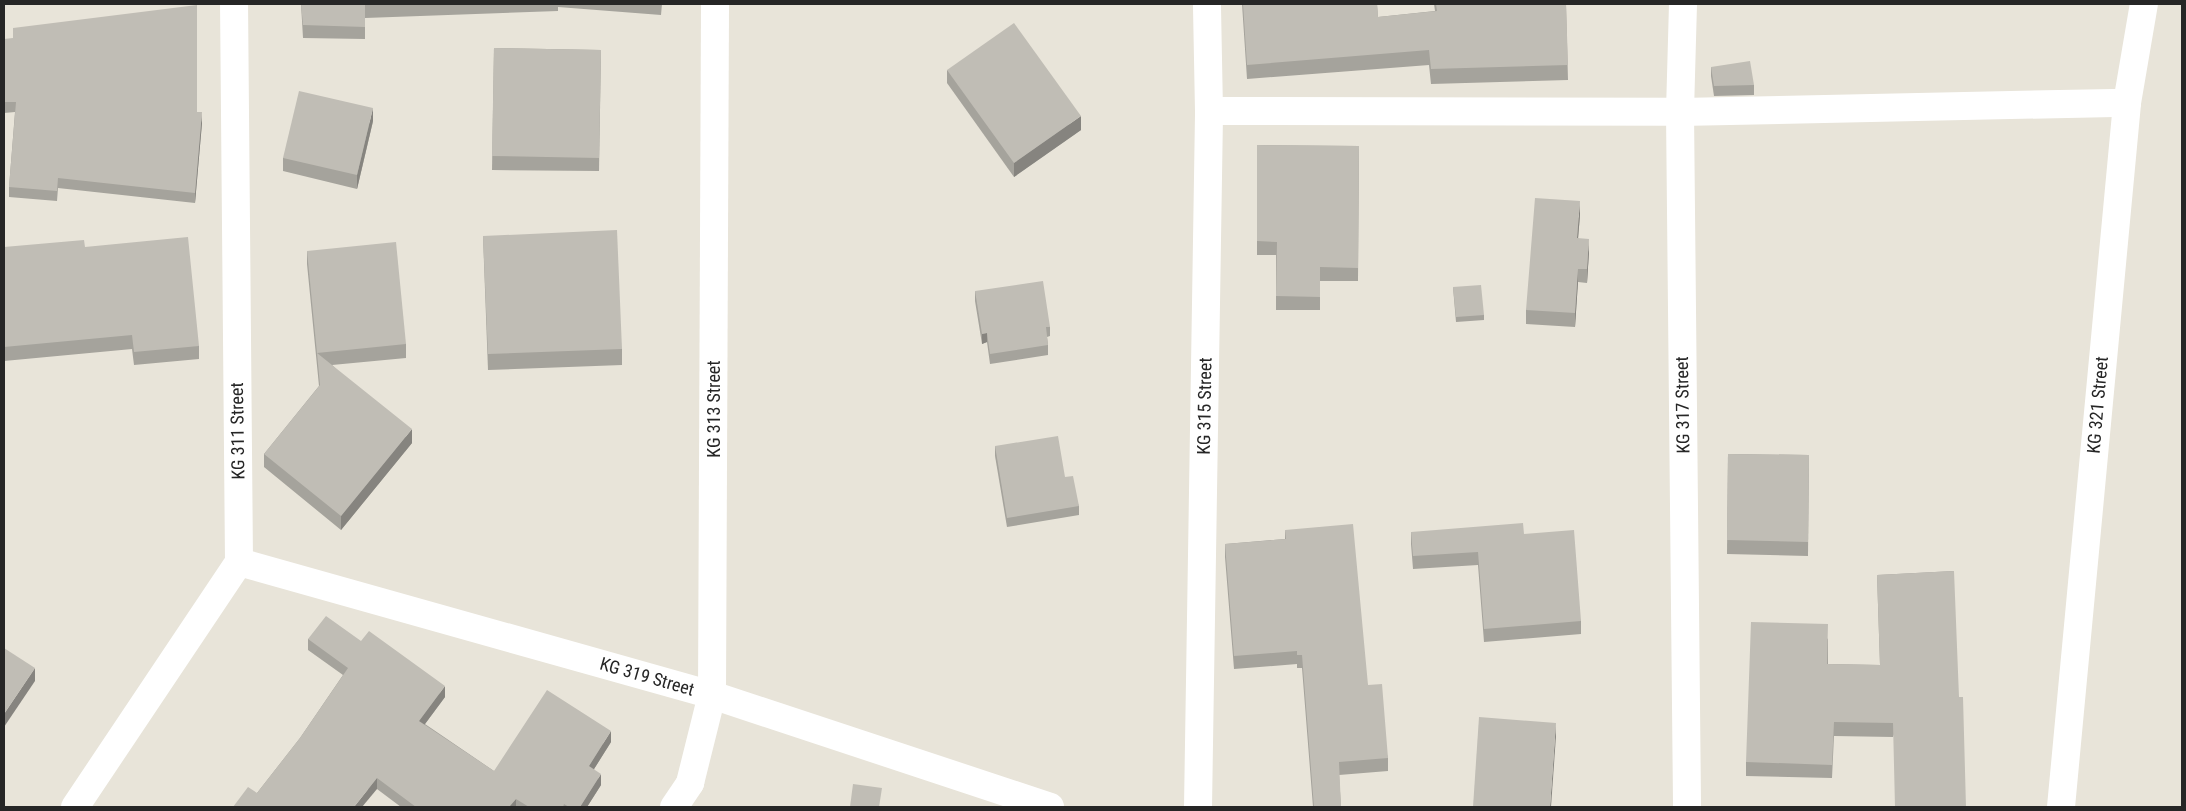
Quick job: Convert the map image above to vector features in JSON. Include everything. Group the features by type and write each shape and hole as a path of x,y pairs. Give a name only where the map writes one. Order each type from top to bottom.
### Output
{"street":[{"name":"KG 311 Street","path":"234,4 239,562"},
{"name":"KG 313 Street","path":"674,807 690,783 712,695 715,4"},
{"name":"KG 315 Street","path":"1198,807 1209,111 1207,4"},
{"name":"KG 317 Street","path":"1683,4 1680,112 1687,807"},
{"name":"KG 321 Street","path":"2061,807 2127,103 2144,4"},
{"path":"1209,111 1680,112 2127,103"},
{"name":"KG 319 Street","path":"239,562 712,695 1050,807"},
{"path":"75,807 239,562"}],"building":[{"path":"301,4 409,4 365,5 365,27 303,25"},
{"path":"1243,4 1377,4 1378,17 1437,11 1436,4 1566,4 1568,65 1431,69 1429,50 1247,65"},
{"path":"197,5 197,112 202,112 195,193 58,178 57,191 9,187 16,102 4,102 4,39 13,38 13,28"},
{"path":"1014,23 1081,116 1014,163 947,70"},
{"path":"494,48 601,50 599,158 492,156"},
{"path":"1750,61 1754,85 1714,86 1711,67"},
{"path":"299,91 373,108 357,175 283,158"},
{"path":"1257,145 1359,146 1358,268 1320,267 1320,297 1276,296 1277,242 1257,241"},
{"path":"1535,198 1580,201 1577,238 1589,239 1587,269 1578,269 1575,313 1526,310"},
{"path":"617,230 622,349 488,354 483,236"},
{"path":"188,237 199,346 134,352 132,335 4,347 4,247 84,240 85,247"},
{"path":"396,242 406,344 317,353 307,251"},
{"path":"1043,281 1050,327 1046,327 1048,345 990,354 987,333 982,334 975,291"},
{"path":"1481,285 1484,315 1456,317 1453,287"},
{"path":"317,353 412,429 341,516 264,454 320,385"},
{"path":"1058,436 1065,477 1073,476 1079,506 1007,518 995,446"},
{"path":"1728,454 1809,455 1808,542 1727,540"},
{"path":"1523,523 1524,534 1574,530 1581,621 1484,629 1478,552 1413,556 1411,532"},
{"path":"1353,524 1368,685 1382,684 1388,758 1339,762 1341,807 1314,807 1302,655 1297,655 1297,651 1234,656 1225,544 1286,539 1285,530"},
{"path":"1954,571 1959,697 1963,697 1966,807 1895,807 1893,723 1834,722 1832,765 1746,762 1751,622 1828,624 1827,664 1880,665 1877,575"},
{"path":"326,616 361,641 369,631 445,686 419,721 494,771 547,690 611,731 589,766 601,774 580,807 569,807 564,804 563,807 529,807 516,799 509,807 416,807 377,778 354,807 233,807 248,787 257,793 300,738 348,668 308,639"},
{"path":"4,648 35,668 4,714"},
{"path":"1479,717 1556,723 1550,807 1473,807"},
{"path":"853,784 882,788 879,807 850,807"}]}
